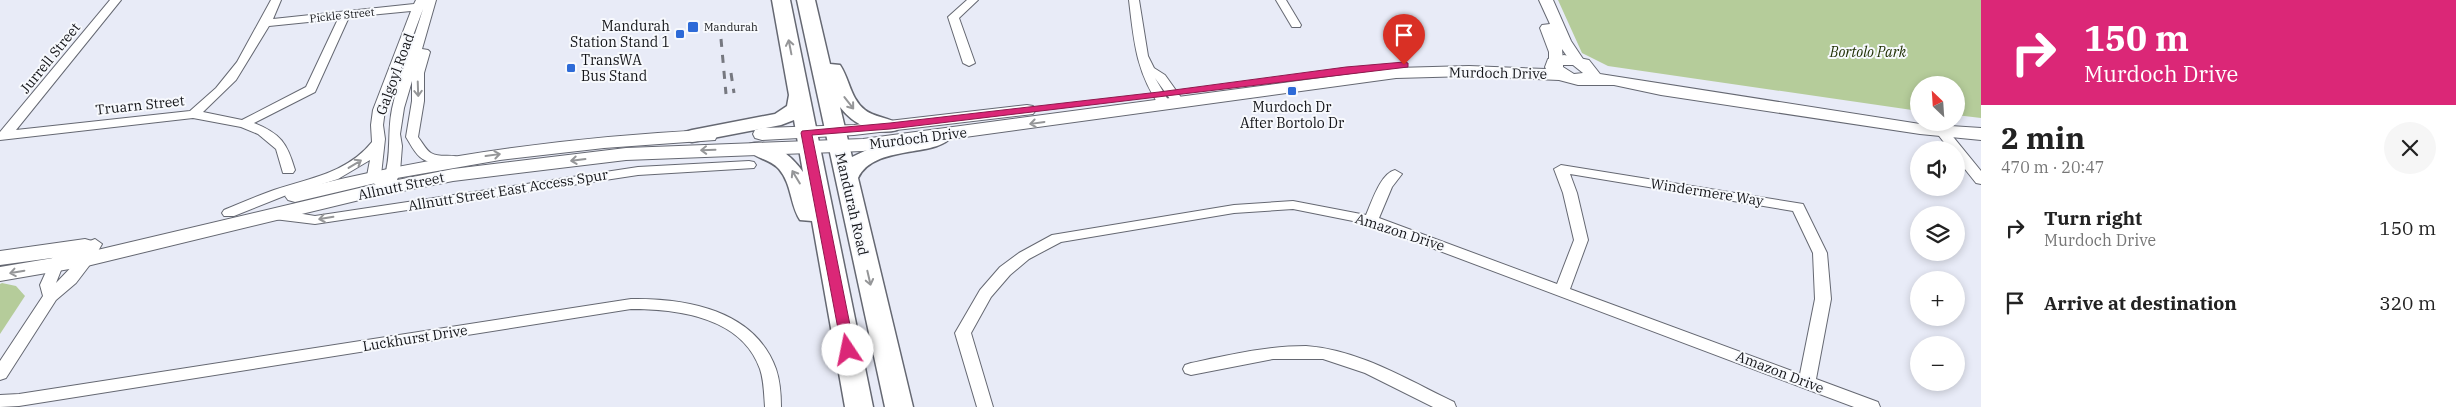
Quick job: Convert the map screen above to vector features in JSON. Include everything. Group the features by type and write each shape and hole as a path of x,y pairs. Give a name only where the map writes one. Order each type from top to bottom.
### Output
{"highway":[{"path":"781,0 859,407"},
{"name":"Mandurah Road","path":"806,0 899,407"},
{"path":"816,46 835,72 845,97 860,117 870,124 890,126"},
{"path":"692,136 722,129 781,120 796,109 799,95"},
{"path":"846,180 852,167 864,158 886,150 909,146 942,136"},
{"path":"753,156 779,156 799,181 809,222 833,270"}],"main road":[{"name":"Murdoch Drive","path":"838,139 890,126 1169,99 1396,73 1557,67 1566,60 1614,80 1661,90 1910,122"},
{"name":"Murdoch Drive","path":"1585,69 1659,84 1910,122"},
{"name":"Murdoch Drive","path":"807,140 942,136 1169,99"},
{"name":"Murdoch Drive","path":"1965,127 1981,128"},
{"name":"Murdoch Drive","path":"1964,131 1981,134"},
{"name":"Allnutt Street","path":"0,274 59,258 270,216 386,186 463,160 551,148 692,136 807,140"},
{"name":"Allnutt Street","path":"91,252 229,213 453,175 626,154 753,156 807,140"},
{"name":"Allnutt Street","path":"0,258 59,258"}],"street":[{"name":"Jurrell Street","path":"3,135 116,0"},
{"path":"194,114 212,101 226,86 265,24 276,0"},
{"name":"Galgoyl Road","path":"386,186 396,146 394,134 398,108 431,0"},
{"path":"1134,0 1140,48 1149,70 1149,79 1169,99"},
{"path":"1281,0 1296,25"},
{"path":"1535,0 1553,41 1557,67"},
{"path":"1546,0 1564,41 1585,69"},
{"path":"968,1 953,17 969,63"},
{"name":"Pickle Street","path":"265,24 420,4"},
{"name":"Galgoyl Road","path":"386,186 377,125 384,96 420,4"},
{"path":"244,124 311,88 345,15"},
{"path":"425,24 426,45 418,73 418,101 412,127 412,137 420,150 430,158 463,160"},
{"name":"Truarn Street","path":"3,135 194,114 244,124 274,139 282,148 288,170"},
{"path":"1936,131 1981,180"},
{"path":"229,213 346,170 368,156 378,142"},
{"name":"Windermere Way","path":"1562,290 1581,240 1570,193 1562,169 1798,206 1820,253 1823,298 1807,381"},
{"path":"1372,220 1386,186 1395,174"},
{"name":"Amazon Drive","path":"984,407 963,332 985,294 1005,271 1024,256 1057,238 1234,209 1294,205 1372,220 1807,381 1872,407"},
{"path":"0,374 51,296 71,279 91,252"},
{"path":"51,296 48,284 59,258"},
{"name":"Luckhurst Drive","path":"0,401 29,399 631,304 653,303 693,309 727,322 740,330 765,361 770,377 774,407"},
{"path":"1191,369 1279,352 1323,353 1359,364 1448,407"}],"green space":[{"name":"Bortolo Park","path":"1558,0 1981,0 1981,118 1965,116 1965,76 1910,76 1910,110 1608,66 1582,53"},
{"path":"0,284 16,286 25,296 0,334"}],"railway":[{"path":"721,39 726,94"},
{"path":"731,73 734,93"}],"place":[{"name":"Mandurah","path":"693,27"},
{"name":"Mandurah Station Stand 1","path":"680,34"},
{"name":"TransWA Bus Stand","path":"571,68"},
{"name":"Murdoch Dr After Bortolo Dr","path":"1292,91"}],"route":[{"path":"848,350 806,133 854,130 1000,114 1346,70 1404,65"}]}
